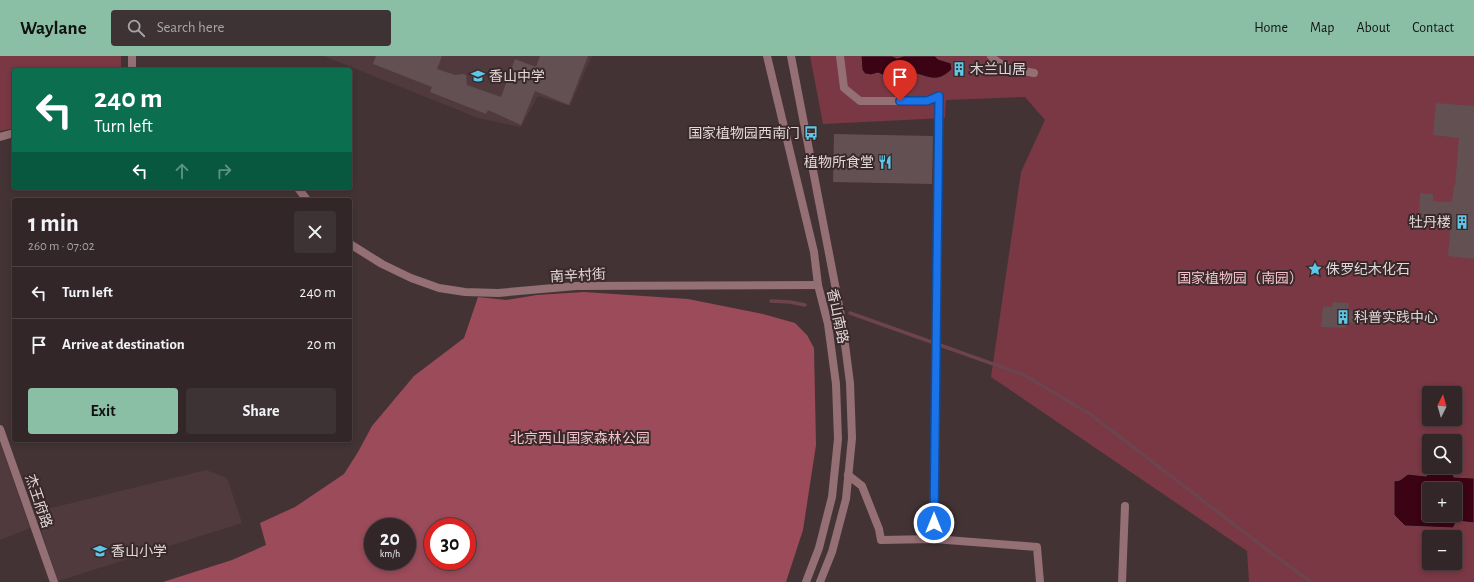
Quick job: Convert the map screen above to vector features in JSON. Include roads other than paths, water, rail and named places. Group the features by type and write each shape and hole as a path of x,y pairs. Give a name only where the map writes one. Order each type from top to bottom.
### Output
{"street":[{"path":"132,56 132,68"},
{"name":"香山南路","path":"768,56 814,252 818,285 828,324 836,384 838,439 832,497 819,548 806,582"},
{"name":"香山南路","path":"791,56 842,322 850,383 852,438 846,499 832,552 820,582"},
{"path":"840,56 844,88 860,101 927,101 939,96 935,335 934,539"},
{"path":"991,56 995,61 1016,70 1034,73"},
{"path":"0,137 12,134"},
{"name":"南辛村街","path":"352,245 382,264 411,278 439,288 465,292 498,293 576,286 818,285"},
{"name":"杰王府路","path":"0,429 54,582"},
{"path":"848,475 862,486 879,529 881,540 934,539 1037,547 1040,582"},
{"path":"1122,582 1125,506"}],"waterway":[{"path":"771,301 790,302 805,305"},
{"path":"850,313 1024,375 1090,414 1311,582"}],"place":[{"name":"木兰山居","path":"959,69"},
{"name":"香山中学","path":"478,76"},
{"name":"国家植物园西南门","path":"811,133"},
{"name":"植物所食堂","path":"885,162"},
{"name":"牡丹楼","path":"1462,222"},
{"name":"侏罗纪木化石","path":"1315,269"},
{"name":"科普实践中心","path":"1343,317"},
{"name":"香山小学","path":"100,551"}],"park label":[{"name":"国家植物园（南园）","path":"1240,278"},
{"name":"北京西山国家森林公园","path":"580,438"}]}
